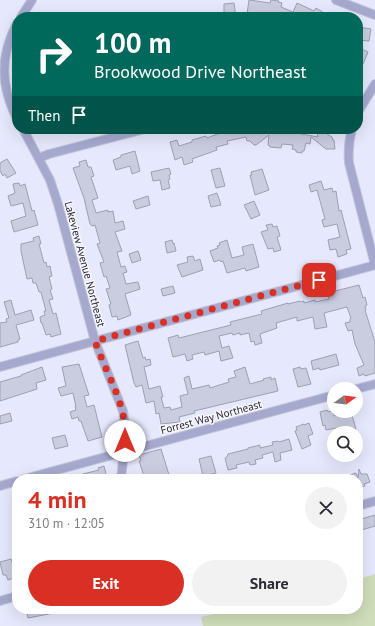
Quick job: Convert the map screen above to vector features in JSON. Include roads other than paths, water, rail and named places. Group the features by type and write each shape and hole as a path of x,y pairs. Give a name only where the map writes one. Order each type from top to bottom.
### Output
{"street":[{"path":"24,12 32,0"},
{"path":"336,0 375,15"},
{"path":"12,32 7,41 2,58 1,74 3,89 12,110"},
{"path":"363,96 373,87"},
{"path":"363,104 373,87"},
{"name":"Lakeview Avenue Northeast","path":"26,134 50,180 58,204 95,341 123,411 126,431 122,474"},
{"path":"39,158 126,134"},
{"path":"0,367 375,265 349,163 351,134"},
{"path":"363,387 375,384"},
{"name":"Forrest Way Northeast","path":"43,474 327,397"},
{"path":"0,486 12,482"},
{"path":"363,505 375,501"},
{"path":"0,601 12,597"}]}
